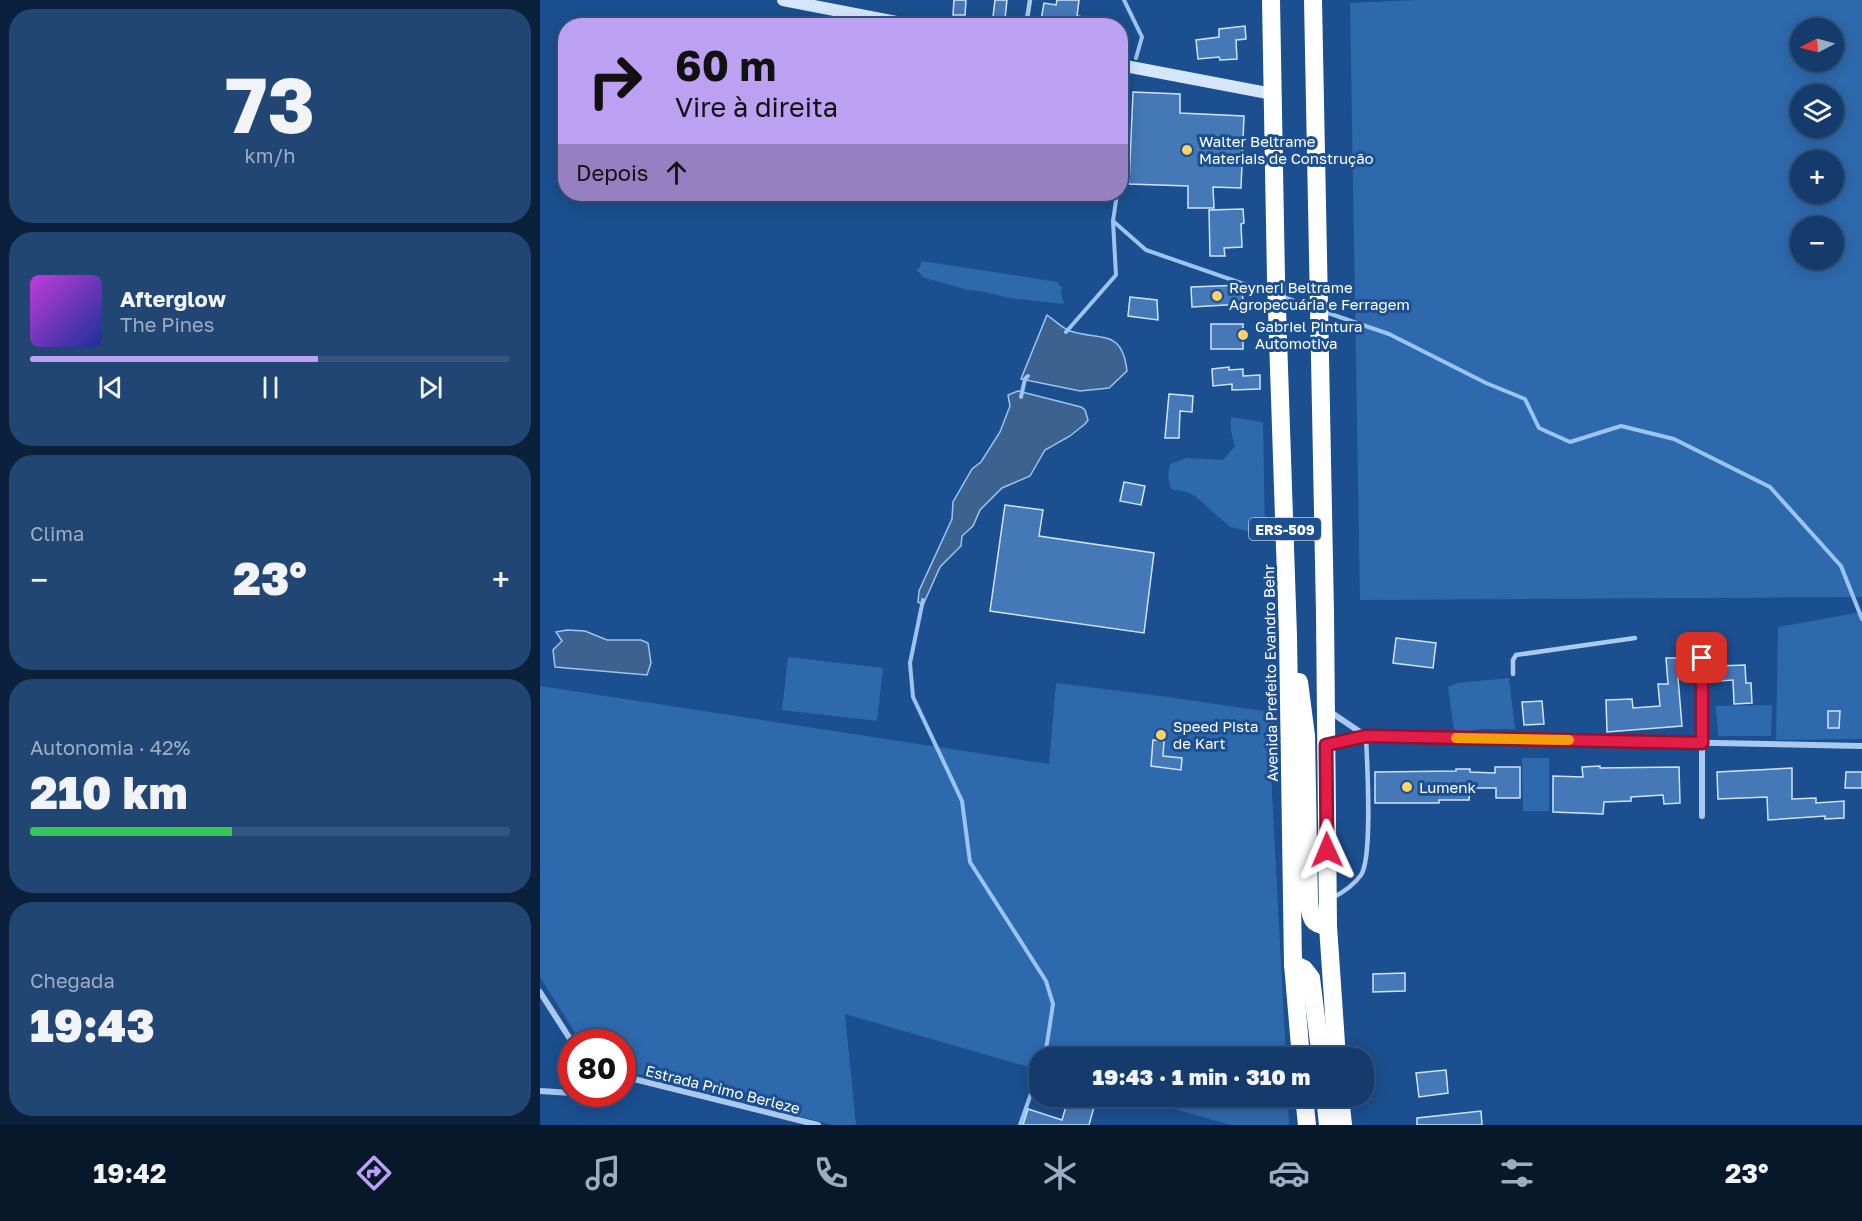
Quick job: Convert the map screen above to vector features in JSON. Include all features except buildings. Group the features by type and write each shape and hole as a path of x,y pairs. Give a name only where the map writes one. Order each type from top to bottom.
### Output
{"highway":[{"name":"Avenida Prefeito Evandro Behr","path":"1271,0 1276,279 1288,636 1293,964 1300,1047"},
{"name":"ERS-509","path":"1313,0 1326,709 1327,900 1335,1047"},
{"path":"1288,636 1299,680 1306,736 1311,918 1318,925 1328,926"},
{"path":"1293,964 1304,969 1311,978 1320,1047"},
{"path":"1305,1107 1307,1125"},
{"path":"1326,1107 1328,1125"},
{"path":"1341,1107 1343,1125"}],"street":[{"path":"783,0 876,18"},
{"path":"1128,66 1273,94"},
{"path":"1702,658 1702,816"},
{"path":"1326,709 1366,736"},
{"path":"1326,745 1366,736 1862,746"},
{"path":"540,992 564,1029"},
{"name":"Estrada Primo Berleze","path":"636,1080 818,1125"},
{"path":"540,1091 558,1092"}],"lane":[{"path":"1027,18 1030,0"},
{"path":"1513,674 1513,660 1516,655 1635,638"},
{"path":"1327,900 1347,890 1362,873 1367,853 1366,736"}],"shaded area":[{"path":"1418,0 1862,0 1862,597 1360,600 1350,3"},
{"path":"921,261 1058,282 1059,286 1062,286 1064,304 1010,298 968,290 922,277 916,271"},
{"path":"1047,315 1070,331 1115,342 1124,357 1127,371 1109,388 1080,391 1021,379"},
{"path":"1018,391 1081,407 1085,410 1088,420 1070,436 1045,450 1030,476 1002,488 980,510 973,526 962,536 961,546 940,567 923,605 918,602 919,591 952,519 953,502 972,469 981,462 1000,432 1010,406 1008,395"},
{"path":"1231,417 1263,422 1265,535 1230,527 1195,496 1171,489 1168,476 1170,464 1187,458 1223,460 1235,446 1231,432"},
{"path":"1862,612 1862,739 1776,740 1778,627"},
{"path":"585,631 607,640 641,640 648,643 651,663 647,675 555,667 553,650 562,641 556,632"},
{"path":"788,657 883,668 877,721 782,710"},
{"path":"1509,678 1515,729 1481,729 1461,732 1454,729 1448,687 1457,683"},
{"path":"1056,683 1270,712 1285,1047 1029,1047 1029,1067 845,1014 856,1125 833,1125 636,1073 636,1029 573,1029 540,977 540,686 1049,764"},
{"path":"1772,705 1771,736 1718,736 1716,706"},
{"path":"1522,758 1549,758 1549,811 1523,811"},
{"path":"1167,1107 1288,1107 1289,1125 1231,1125"}],"waterway":[{"path":"1124,0 1142,37 1136,58"},
{"path":"1116,201 1113,221 1146,250 1270,293"},
{"path":"1066,332 1116,275 1113,221"},
{"path":"1283,297 1312,307"},
{"path":"1325,312 1389,334 1486,383 1525,399 1539,428 1570,442 1621,426 1674,439 1770,487 1841,566 1862,619"},
{"path":"1021,397 1025,379 1028,376"},
{"path":"923,600 910,663 913,697 962,801 970,862 1046,981 1053,1004 1046,1047"},
{"path":"1020,1125 1029,1099"}],"slow traffic":[{"path":"1456,738 1569,740"}],"place":[{"name":"Walter Beltrame Materiais de Construção","path":"1187,150"},
{"name":"Reyneri Beltrame Agropecuária e Ferragem","path":"1217,296"},
{"name":"Gabriel Pintura Automotiva","path":"1243,335"},
{"name":"Speed Pista de Kart","path":"1161,735"},
{"name":"Lumenk","path":"1407,787"}],"route":[{"path":"1327,850 1326,745 1366,736 1702,743 1702,658"}]}
